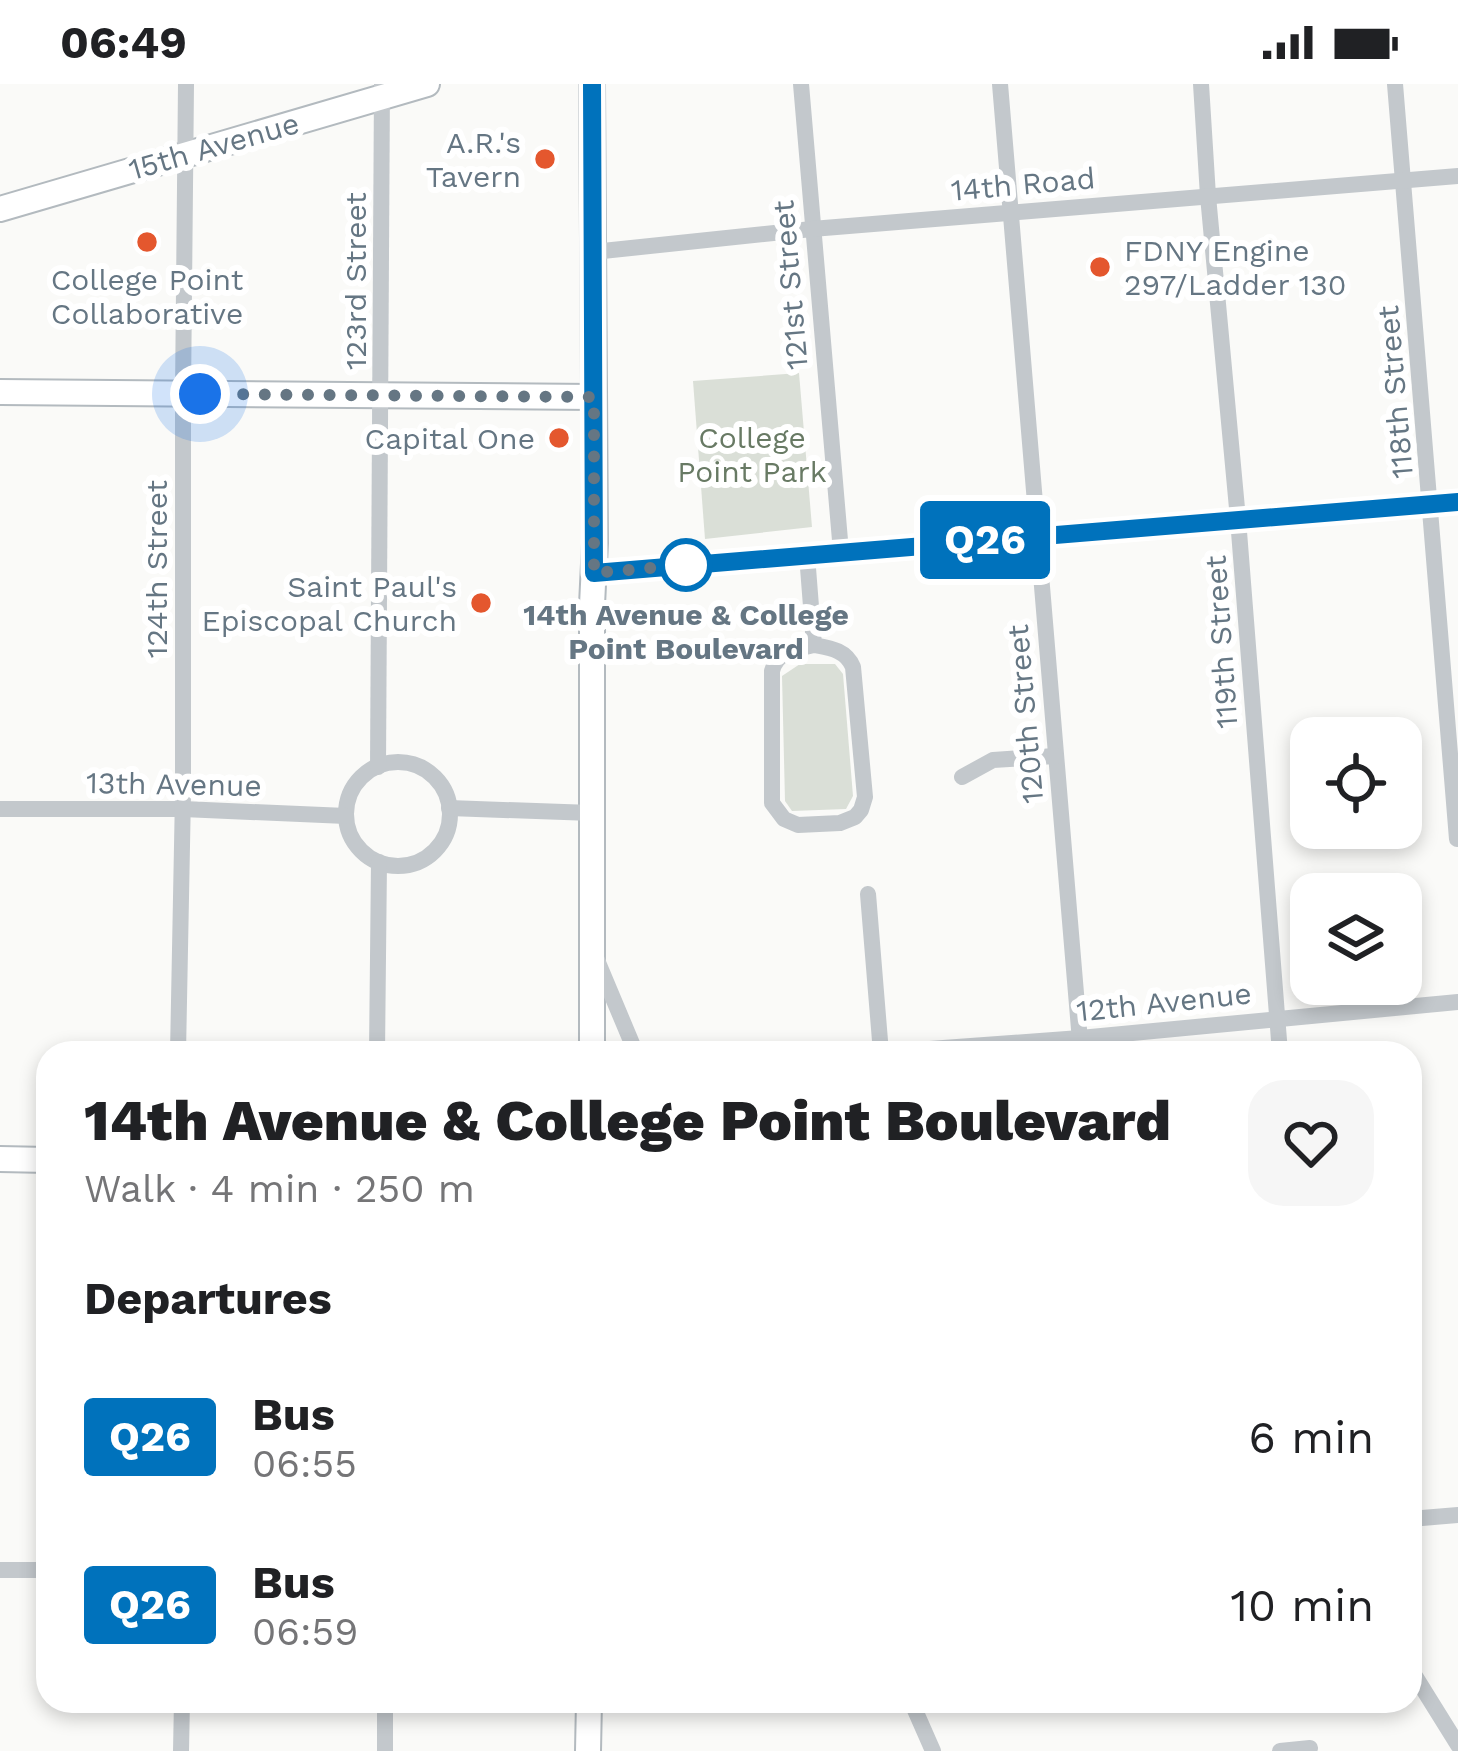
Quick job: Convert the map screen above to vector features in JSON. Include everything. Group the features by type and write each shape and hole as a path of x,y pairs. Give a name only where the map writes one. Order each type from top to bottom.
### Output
{"street":[{"name":"124th Street","path":"178,1041 186,84"},
{"name":"15th Avenue","path":"0,209 382,90 428,84"},
{"path":"592,84 592,1041"},
{"name":"121st Street","path":"801,84 841,552"},
{"name":"120th Street","path":"1000,84 1081,1041"},
{"name":"119th Street","path":"1202,84 1279,1041"},
{"name":"118th Street","path":"1395,84 1457,839"},
{"name":"123rd Street","path":"378,767 382,90"},
{"name":"14th Road","path":"593,251 1458,176"},
{"path":"0,392 594,397"},
{"path":"594,573 1458,502"},
{"path":"807,555 814,644"},
{"path":"814,644 840,652 853,667 865,796 861,809 849,820 799,824 784,819 772,803 772,671 786,653 814,644"},
{"path":"962,777 993,760 1055,756"},
{"path":"401,762 428,771 443,790 449,808 445,834 429,855 404,865 379,862 357,846 348,830 350,794 356,783 378,767 401,762"},
{"name":"13th Avenue","path":"0,808 346,816"},
{"path":"449,808 592,813"},
{"path":"377,1041 379,862"},
{"path":"868,893 878,1041"},
{"path":"593,951 631,1041"},
{"name":"12th Avenue","path":"1110,1041 1277,1018 1458,1002"},
{"path":"0,1160 36,1160"},
{"path":"1422,1518 1458,1515"},
{"path":"0,1570 36,1570"},
{"path":"1422,1685 1452,1726 1458,1745"},
{"path":"181,1751 182,1713"},
{"path":"385,1751 386,1713"},
{"path":"588,1751 589,1713"},
{"path":"916,1713 932,1751"},
{"path":"1280,1751 1310,1748"}],"green space":[{"name":"College Point Park","path":"799,373 812,527 705,539 693,381"},
{"path":"800,664 835,664 843,674 853,796 846,809 792,811 785,801 782,676"}],"bus line":[{"name":"Q26","path":"592,84 594,573 1458,502"}],"place":[{"name":"A.R.'s Tavern","path":"545,159"},
{"name":"College Point Collaborative","path":"147,242"},
{"name":"FDNY Engine 297/Ladder 130","path":"1100,267"},
{"name":"Capital One","path":"559,438"},
{"name":"14th Avenue & College Point Boulevard","path":"686,565"},
{"name":"Saint Paul's Episcopal Church","path":"481,603"}],"route":[{"path":"200,394 594,397 594,573 686,565"}]}
